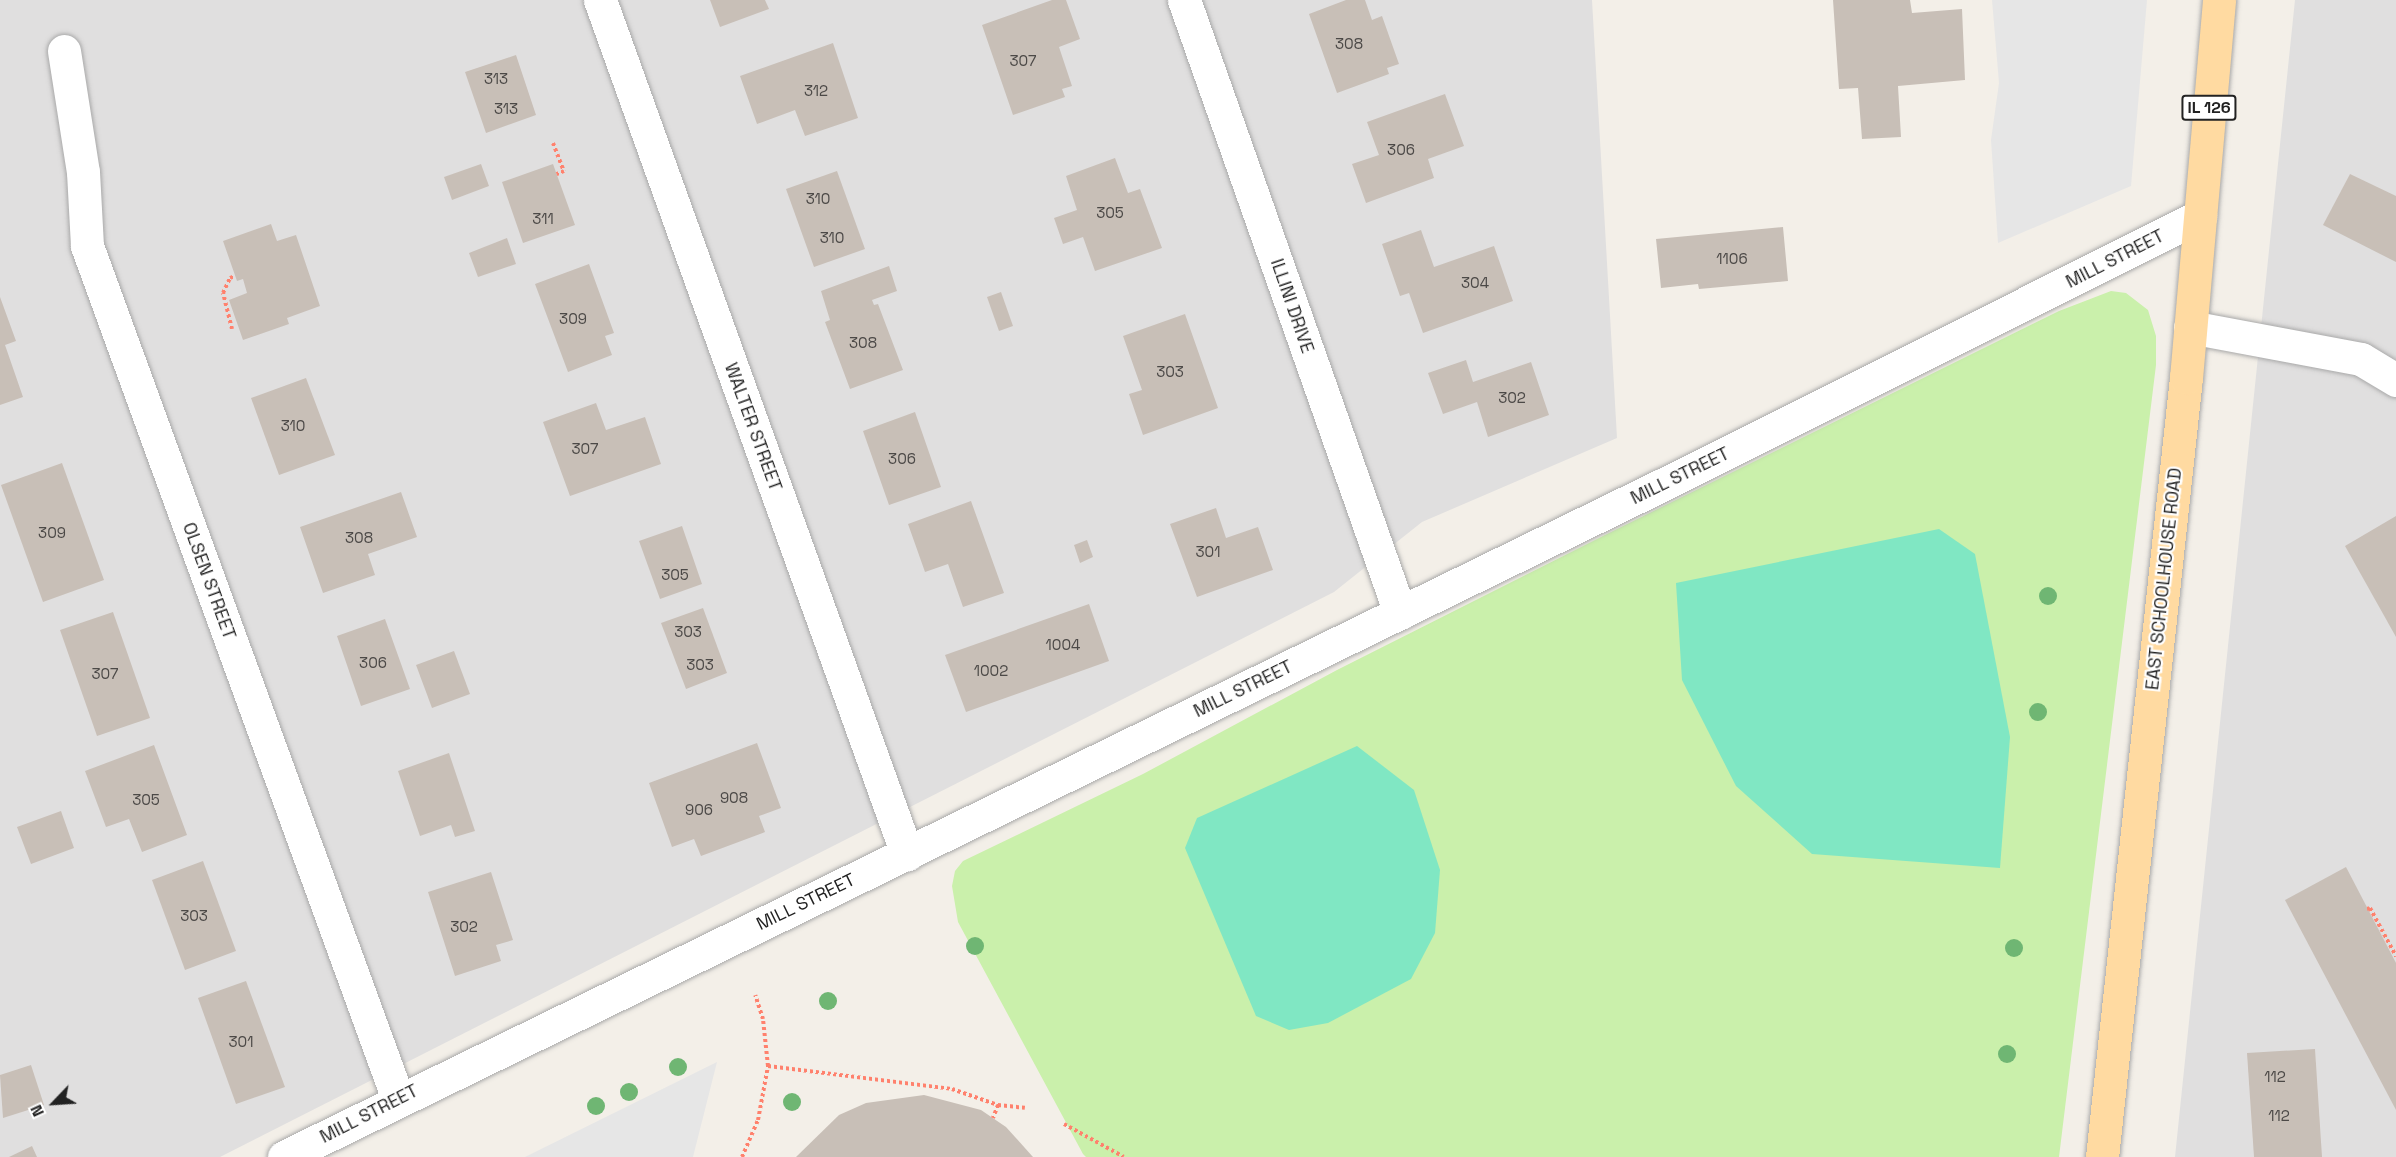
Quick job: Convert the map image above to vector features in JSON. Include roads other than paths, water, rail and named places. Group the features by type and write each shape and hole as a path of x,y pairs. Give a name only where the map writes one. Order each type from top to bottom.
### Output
{"main road":[{"name":"EAST SCHOOLHOUSE ROAD","path":"2102,1157 2190,327 2219,0"}],"street":[{"name":"WALTER STREET","path":"600,0 907,854"},
{"name":"ILLINI DRIVE","path":"1184,0 1400,613"},
{"name":"OLSEN STREET","path":"64,51 83,172 87,246 398,1100"},
{"name":"MILL STREET","path":"284,1157 1400,613 2200,216"},
{"path":"2190,327 2361,359 2396,380"}]}
